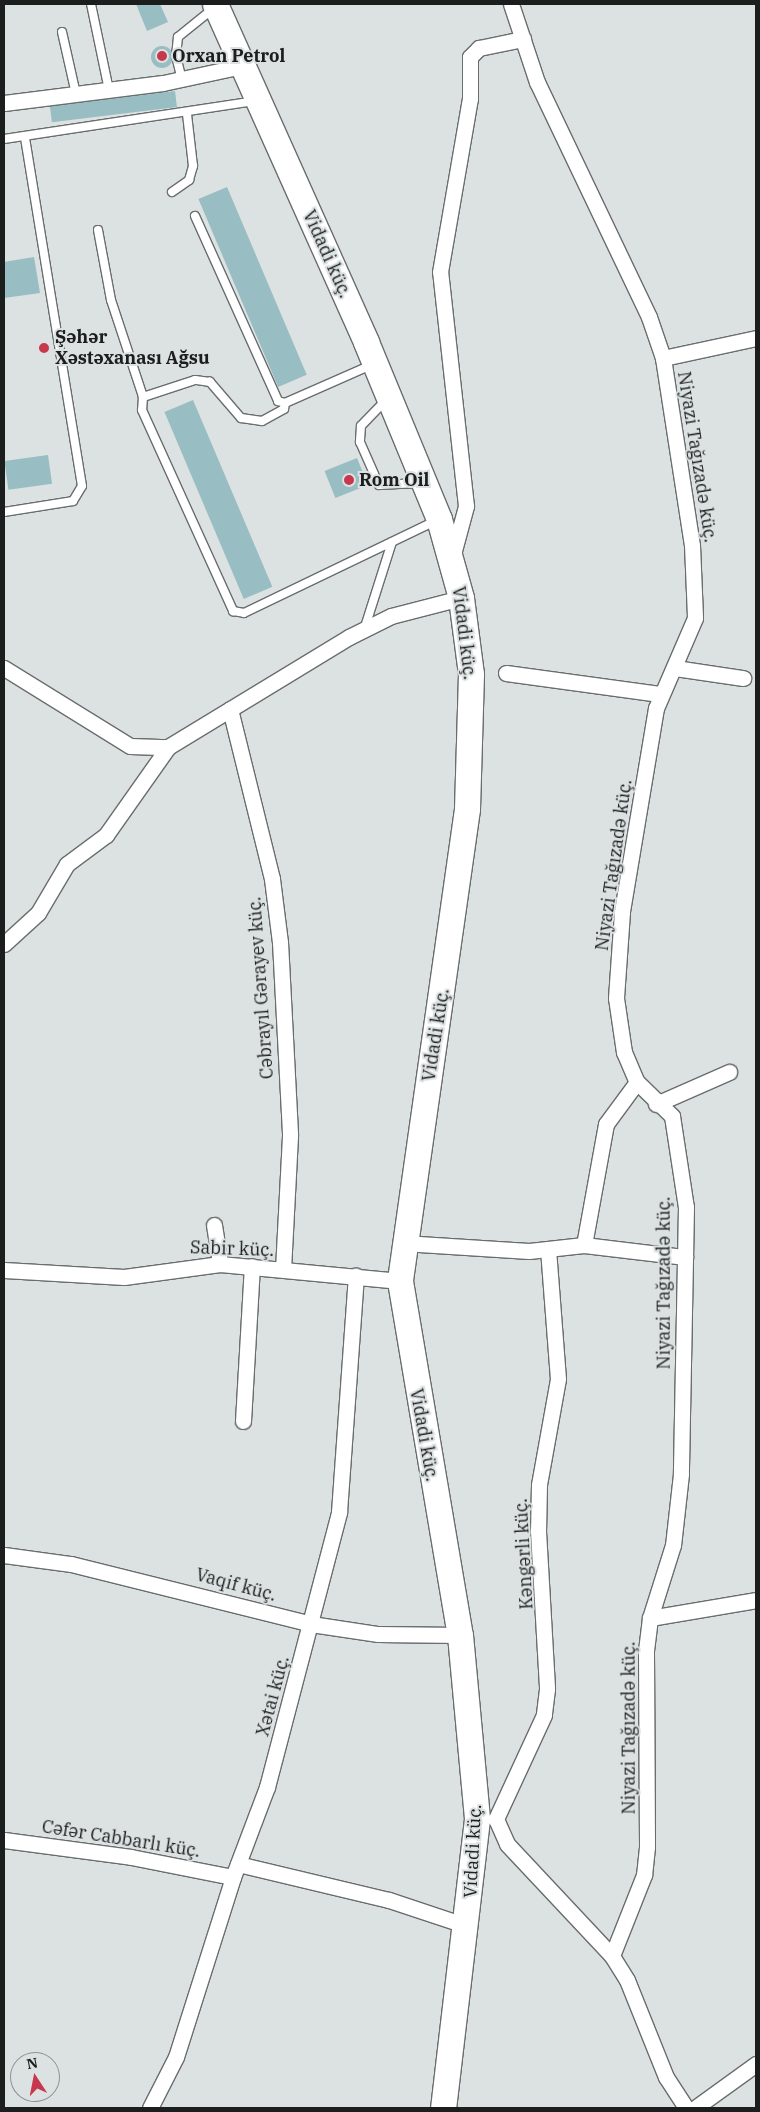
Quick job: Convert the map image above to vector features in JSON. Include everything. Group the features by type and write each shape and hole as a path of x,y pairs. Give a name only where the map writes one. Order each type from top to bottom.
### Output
{"main road":[{"name":"Vidadi küç.","path":"219,5 242,66 375,363 439,518 452,558 461,598 471,674 468,810 452,938 403,1243 400,1281 460,1635 487,1819 467,1926 443,2108"}],"street":[{"name":"Niyazi Tağızadə küç.","path":"511,4 537,82 649,317 663,358 692,545 695,618 675,668 660,694 622,912 616,998 624,1052 636,1082 656,1104 672,1116 678,1142 686,1207 681,1474 673,1544 650,1618 646,1652 644,1875 612,1956"},
{"path":"452,558 466,506 440,272 470,99 470,57 479,48 523,39"},
{"path":"4,103 182,80 242,66"},
{"path":"663,358 756,338"},
{"path":"4,944 38,913 67,864 106,835 168,747 365,629 392,616 461,598"},
{"path":"4,668 130,746 168,747"},
{"path":"675,668 743,678"},
{"path":"506,673 660,694"},
{"name":"Cəbrayıl Gərayev küç.","path":"230,709 272,879 280,942 290,1136 283,1269"},
{"path":"656,1104 729,1072"},
{"path":"584,1245 606,1124 636,1082"},
{"path":"214,1225 220,1264"},
{"path":"403,1243 548,1249 584,1245 685,1257"},
{"name":"Kəngərli küç.","path":"487,1819 544,1715 547,1689 538,1531 539,1485 558,1379 548,1249"},
{"name":"Sabir küç.","path":"4,1270 124,1277 220,1264 400,1281"},
{"path":"243,1421 252,1266"},
{"name":"Xətai küç.","path":"150,2108 176,2056 236,1871 267,1787 339,1512 356,1276"},
{"name":"Vaqif küç.","path":"4,1555 72,1564 311,1624 378,1634 460,1635"},
{"path":"650,1618 756,1600"},
{"path":"487,1819 507,1844 612,1956 627,1980 666,2077 686,2108"},
{"name":"Cəfər Cabbarlı küç.","path":"4,1840 236,1871 389,1900 467,1926"},
{"path":"695,2108 756,2064"}],"lane":[{"path":"91,4 109,90"},
{"path":"182,80 176,56 178,37 219,5"},
{"path":"62,32 76,94"},
{"path":"4,139 187,114 258,100"},
{"path":"172,192 189,180 193,166 187,114"},
{"path":"4,512 73,501 82,486 26,136"},
{"path":"195,216 272,394 284,403"},
{"path":"98,230 112,300 143,397 142,410 233,611 244,613 439,518"},
{"path":"284,403 375,363"},
{"path":"143,397 195,380 210,382 241,418 262,422 284,409 284,403"},
{"path":"389,397 361,426 360,442 379,485 424,483"},
{"path":"365,629 392,542"}],"building":[{"path":"136,4 160,4 168,22 147,31"},
{"path":"162,46 170,49 173,57 170,65 162,68 154,65 151,57 154,49"},
{"path":"175,91 177,107 52,122 50,106"},
{"path":"227,187 307,375 278,387 198,199"},
{"path":"34,257 40,293 4,298 4,262"},
{"path":"193,400 272,587 244,599 164,412"},
{"path":"48,455 52,484 8,490 4,461"},
{"path":"357,458 368,485 335,498 325,471"}],"place":[{"name":"Orxan Petrol","path":"162,56"},
{"name":"Şəhər Xəstəxanası Ağsu","path":"44,348"},
{"name":"Rom Oil","path":"349,480"}]}
